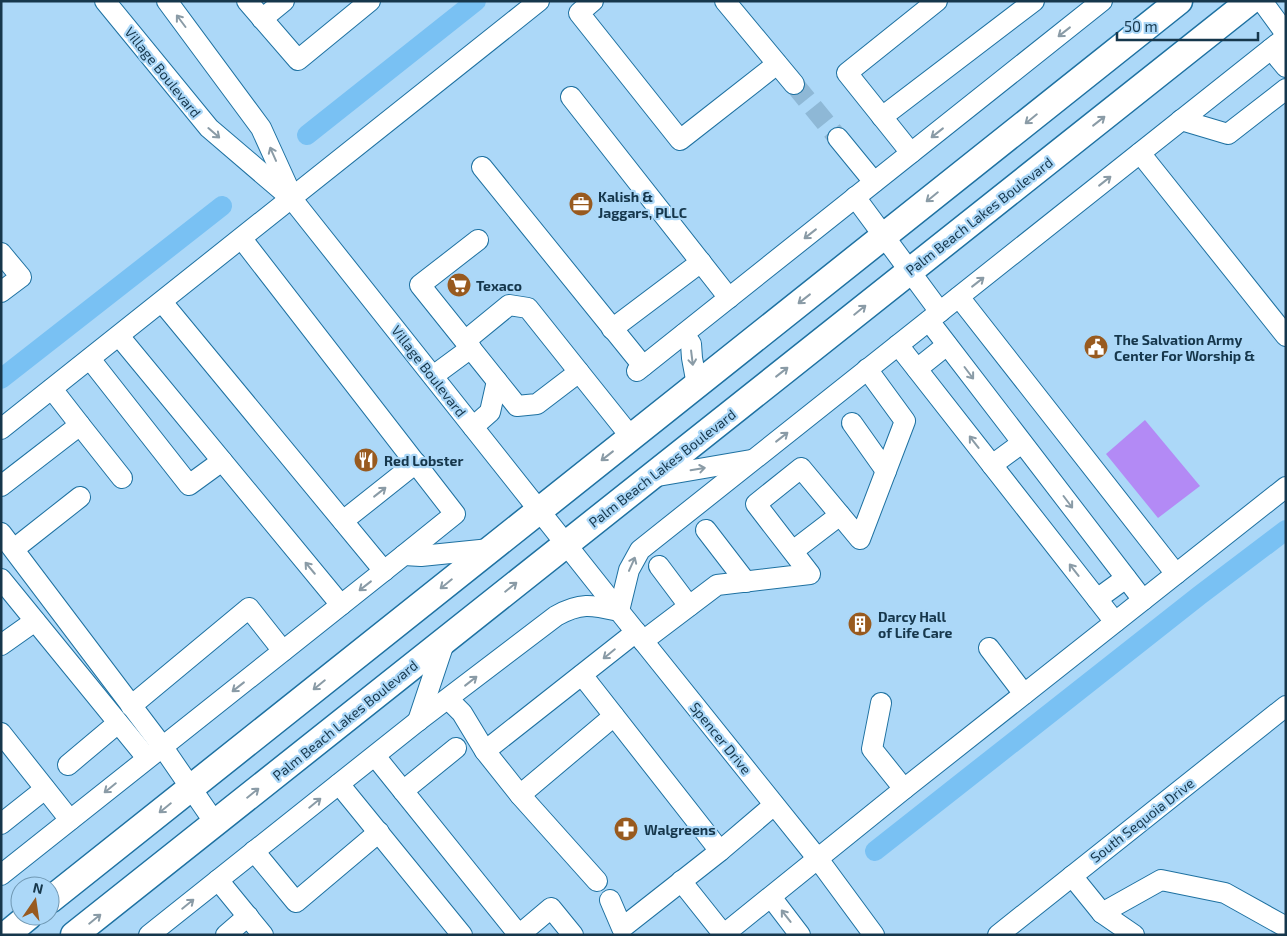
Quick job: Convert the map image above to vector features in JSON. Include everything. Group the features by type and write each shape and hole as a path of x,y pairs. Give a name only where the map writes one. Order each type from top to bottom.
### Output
{"main road":[{"path":"60,892 1179,1"},
{"name":"Palm Beach Lakes Boulevard","path":"74,935 1250,1"},
{"path":"6,935 17,926"}],"street":[{"name":"Village Boulevard","path":"105,1 209,128 292,198 566,544"},
{"name":"Village Boulevard","path":"167,1 261,128 292,198"},
{"path":"247,1 298,60 370,1"},
{"path":"262,20 284,1"},
{"path":"1,429 292,198 417,105 539,1"},
{"path":"593,1 579,13 680,140 777,64"},
{"path":"725,1 794,84"},
{"path":"911,153 847,73 936,1"},
{"path":"882,117 1034,1"},
{"path":"1262,1 1281,40 1286,68"},
{"path":"482,168 612,329 640,369 1099,2"},
{"path":"150,935 418,721 556,616 574,606 593,606 618,611 629,570 640,550 1281,40"},
{"path":"1181,120 1228,134 1286,89"},
{"path":"571,97 729,298"},
{"path":"838,138 874,182"},
{"path":"1140,153 1286,336"},
{"path":"855,198 910,271 947,345 1143,600"},
{"path":"1,875 456,514 242,239"},
{"path":"478,240 420,285 517,406 537,404 579,372"},
{"path":"1,253 21,277 1,292"},
{"path":"612,329 701,262"},
{"path":"959,296 1176,574"},
{"path":"162,302 384,571"},
{"path":"433,376 509,305 528,308 631,438"},
{"path":"684,334 691,344 697,385"},
{"path":"119,336 341,605"},
{"path":"898,345 1115,622"},
{"path":"917,369 947,345"},
{"path":"90,359 189,485 222,461"},
{"path":"485,751 582,675 717,586 810,574 756,504 800,468 860,539 905,421 867,370"},
{"path":"473,427 490,412 497,381"},
{"path":"52,389 122,478"},
{"path":"852,423 886,471"},
{"path":"1,486 80,425"},
{"path":"992,465 1022,443"},
{"path":"650,477 753,460"},
{"path":"343,521 416,463"},
{"path":"681,881 724,935 904,789 1286,487"},
{"path":"14,549 80,498"},
{"path":"793,551 840,515"},
{"path":"706,530 746,582"},
{"path":"1,533 131,706 155,752"},
{"name":"Spencer Drive","path":"566,544 818,859 874,935"},
{"path":"404,555 421,556 490,549"},
{"path":"659,566 689,606"},
{"path":"1097,599 1126,578"},
{"path":"1,579 118,722 155,752 190,788 215,823"},
{"path":"131,706 249,608 282,651"},
{"path":"1,645 35,621"},
{"path":"418,721 445,640"},
{"path":"989,648 1024,694"},
{"path":"582,675 720,851"},
{"path":"448,698 462,713 485,751 520,795 597,881"},
{"path":"881,703 872,749 904,789"},
{"name":"South Sequoia Drive","path":"998,935 1286,706"},
{"path":"520,795 614,716"},
{"path":"68,765 118,722"},
{"path":"1,733 70,820"},
{"path":"403,791 456,748"},
{"path":"375,756 519,935 551,908 573,935"},
{"path":"339,784 462,935"},
{"path":"1,824 46,789"},
{"path":"610,900 622,928 720,851 774,805"},
{"path":"254,852 296,902 379,832"},
{"path":"1072,876 1102,913 1134,935"},
{"path":"218,880 263,935"},
{"path":"1102,913 1161,880 1225,894 1286,927"},
{"path":"771,897 800,935"},
{"path":"226,935 248,916"}],"shaded area":[{"path":"1145,420 1200,486 1158,518 1106,454"}],"waterway":[{"path":"307,135 476,1"},
{"path":"1,379 222,206"},
{"path":"875,851 1200,595 1286,530"}],"tunnel":[{"path":"794,84 838,138"}],"place":[{"name":"Kalish & Jaggars, PLLC","path":"581,204"},
{"name":"Texaco","path":"459,285"},
{"name":"The Salvation Army Center For Worship &","path":"1096,347"},
{"name":"Red Lobster","path":"366,460"},
{"name":"Darcy Hall of Life Care","path":"860,624"},
{"name":"Walgreens","path":"626,829"}]}
